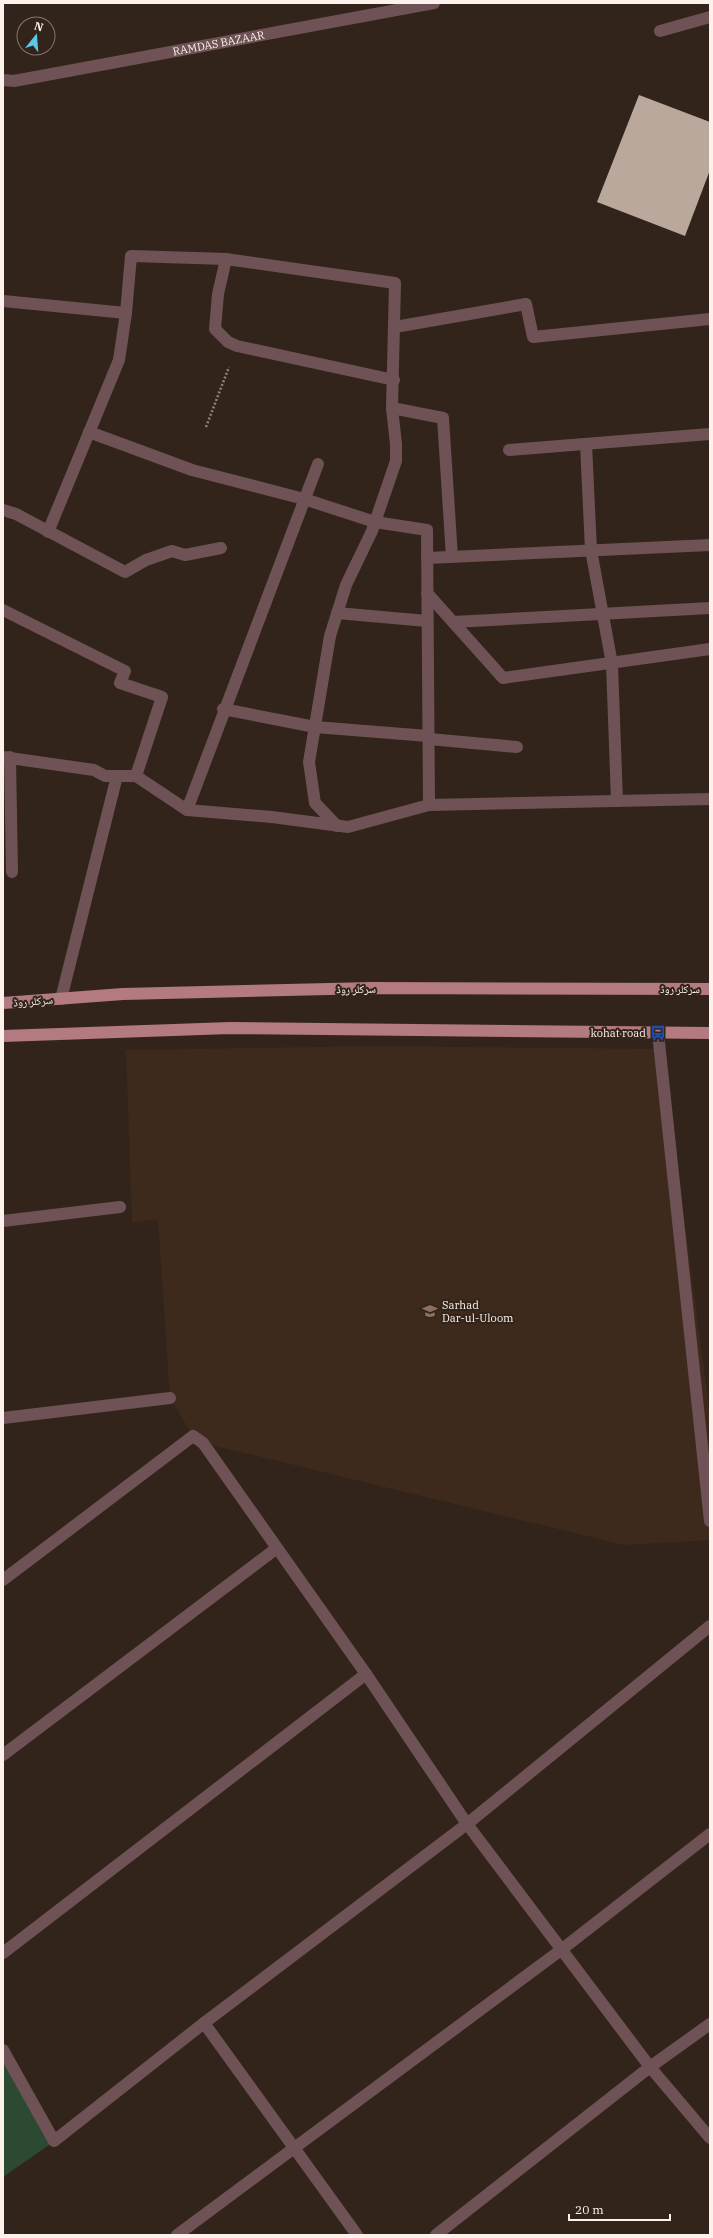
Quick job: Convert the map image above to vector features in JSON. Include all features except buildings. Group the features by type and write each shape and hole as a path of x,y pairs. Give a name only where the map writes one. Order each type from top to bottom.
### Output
{"main road":[{"name":"سرکلر روڈ","path":"3,1003 123,994 372,988 710,989"},
{"path":"3,1036 230,1028 710,1033"}],"street":[{"name":"RAMDAS BAZAAR","path":"3,80 14,81 434,3"},
{"path":"660,31 710,17"},
{"path":"48,532 119,360 126,312 131,256 226,259 395,283 394,380 392,408 396,444 396,461 375,522 346,585 330,636 309,762 315,803 337,826"},
{"path":"226,259 218,294 215,329 228,342 237,346 394,380"},
{"path":"3,300 126,312"},
{"path":"395,326 526,304 533,337 710,319"},
{"path":"392,408 443,418 452,557"},
{"path":"89,432 192,470 304,499 375,522 426,530 429,805"},
{"path":"509,450 710,434"},
{"path":"586,444 591,550 612,664 617,801"},
{"path":"187,810 223,709 318,464"},
{"path":"3,510 16,514 125,572 146,560 172,551 185,555 221,548"},
{"path":"427,558 710,545"},
{"path":"427,593 503,678 612,664 710,649"},
{"path":"453,622 710,608"},
{"path":"3,610 125,671 120,683 162,696 136,776"},
{"path":"337,613 428,621"},
{"path":"223,709 315,727 517,747"},
{"path":"12,872 7,757 94,770 105,776 136,776 187,810 272,817 348,827 429,805 710,799"},
{"path":"61,999 117,776"},
{"path":"658,1033 710,1521"},
{"path":"3,1221 120,1207"},
{"path":"3,1418 170,1398"},
{"path":"3,1580 194,1436 204,1443 366,1674 467,1824 650,2067 710,2138"},
{"path":"3,1754 277,1548"},
{"path":"3,2050 54,2141 204,2023 467,1824 710,1626"},
{"path":"3,1952 366,1674"},
{"path":"176,2235 561,1950 710,1834"},
{"path":"204,2023 357,2235"},
{"path":"436,2235 650,2067 710,2024"}],"path":[{"path":"206,427 237,346"}],"shaded area":[{"name":"Sarhad Dar-ul-Uloom","path":"376,1046 662,1049 710,1415 710,1540 624,1545 203,1443 193,1436 170,1398 158,1219 132,1223 126,1050"}],"green space":[{"path":"3,2045 59,2138 3,2177"}],"place":[{"name":"kohat road","path":"658,1033"},
{"name":"Sarhad Dar-ul-Uloom","path":"430,1311"}]}
